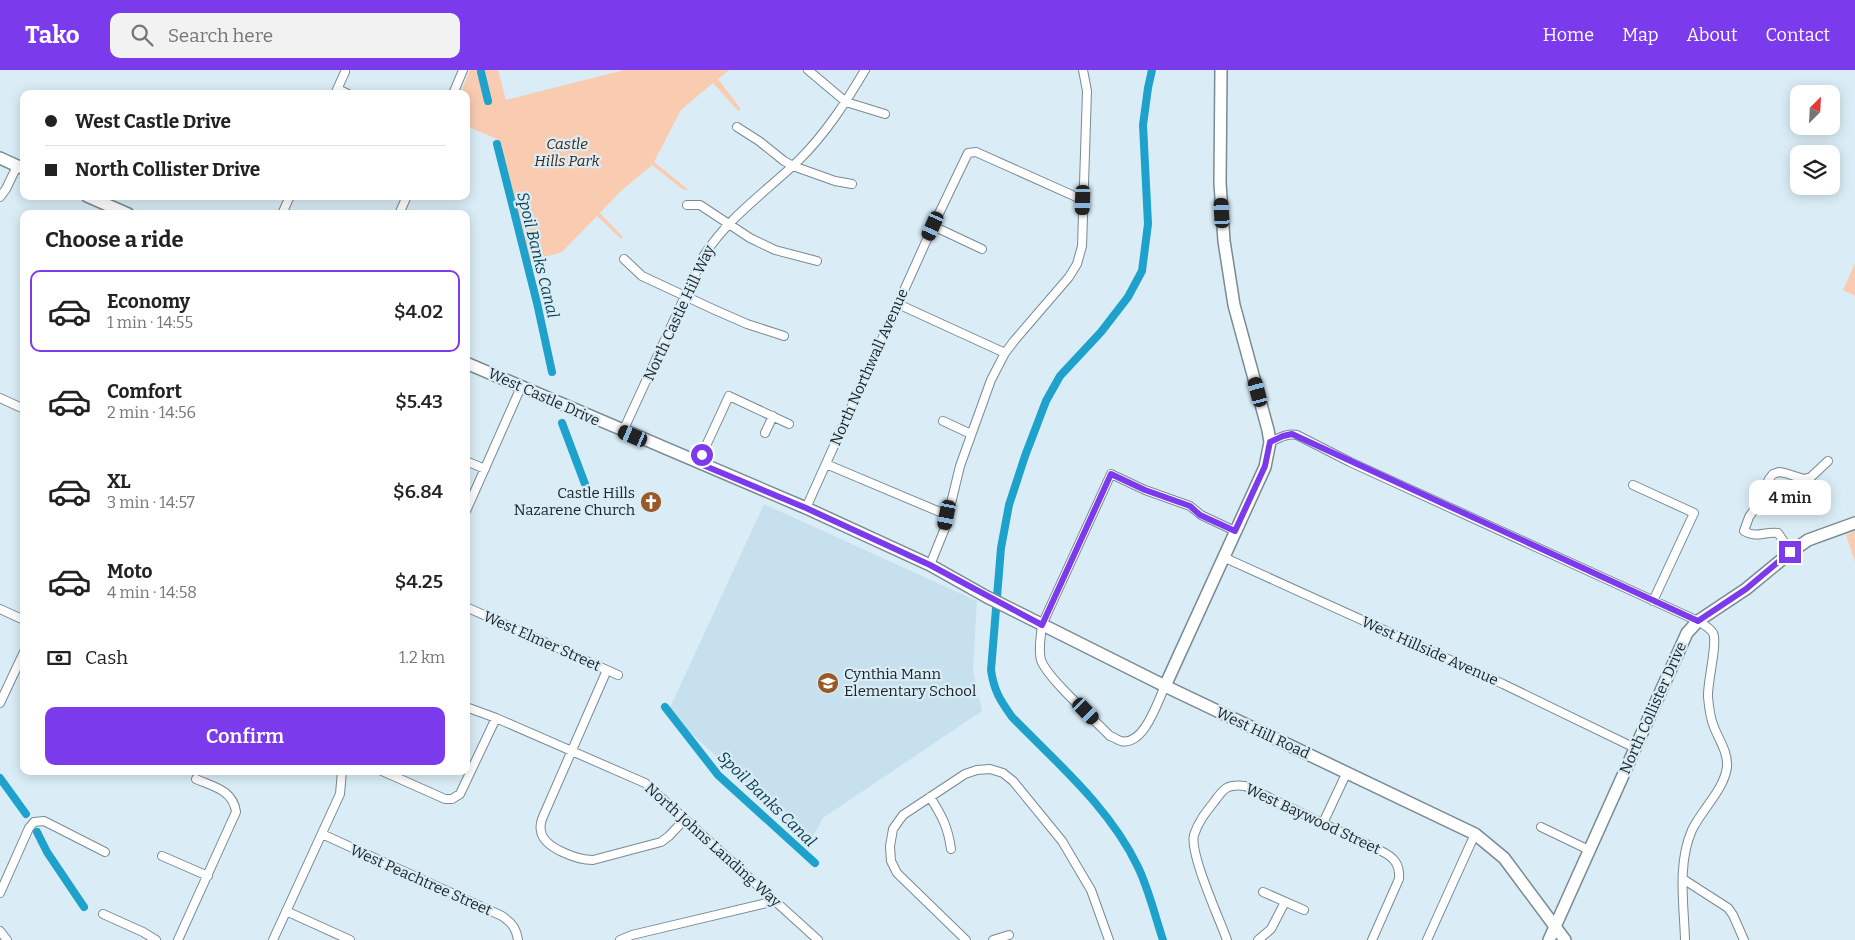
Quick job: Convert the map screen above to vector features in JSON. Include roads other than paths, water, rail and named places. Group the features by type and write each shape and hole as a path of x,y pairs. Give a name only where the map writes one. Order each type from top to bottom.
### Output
{"street":[{"path":"455,90 463,70"},
{"path":"808,70 846,102 885,114"},
{"name":"North Castle Hill Way","path":"623,431 703,257 714,240 728,223 818,140 846,102 865,70"},
{"path":"930,565 941,540 960,466 991,380 1005,353 1070,277 1077,264 1082,246 1088,91 1084,70"},
{"path":"1221,70 1220,182 1224,241 1234,305 1257,386 1270,442 1265,466 1145,729 1135,739 1122,741 1110,736 1048,673 1041,660 1039,646 1042,625 1111,474 1145,490 1190,506 1200,515 1235,531"},
{"path":"336,90 345,72"},
{"path":"737,127 759,140 792,166 835,181 852,184"},
{"name":"North Northwall Avenue","path":"806,508 933,226 968,153 976,152 1083,200"},
{"path":"0,158 20,167 0,197"},
{"path":"94,200 112,210"},
{"path":"687,206 700,205 750,238 775,250 817,261"},
{"path":"933,226 982,249"},
{"path":"624,259 642,276 731,317 784,336"},
{"path":"898,304 1005,353"},
{"name":"West Castle Drive","path":"470,365 806,508 930,565 1042,625 1165,686"},
{"path":"470,502 522,387"},
{"path":"698,463 728,396 789,424"},
{"path":"0,398 20,407"},
{"path":"765,433 773,416"},
{"path":"943,421 971,434"},
{"path":"1270,442 1283,436 1297,435 1350,462 1698,621 1713,633 1715,642 1708,687 1708,705 1714,729 1722,744 1727,766 1724,779 1701,813 1686,849 1683,879 1685,940"},
{"path":"1790,552 1778,534 1769,532 1757,536 1751,535 1744,531 1746,525 1761,500 1769,479 1773,474 1779,472 1804,479 1811,477 1828,461"},
{"path":"470,463 485,469"},
{"path":"826,464 947,515"},
{"path":"1632,485 1694,513 1653,601"},
{"name":"North Collister Drive","path":"1549,940 1687,633 1698,621 1746,589 1790,552 1808,540 1855,523"},
{"name":"West Hillside Avenue","path":"1223,557 1503,684 1635,748"},
{"path":"0,609 20,618"},
{"name":"West Elmer Street","path":"470,609 618,675"},
{"path":"0,703 3,688 20,659"},
{"path":"607,670 542,819 540,831 546,842 558,849 582,860 593,860 661,842 685,819"},
{"name":"West Hill Road","path":"1165,686 1475,834 1504,858 1565,940"},
{"name":"North Johns Landing Way","path":"470,708 645,782 818,940"},
{"path":"470,773 496,718"},
{"path":"966,940 897,873 891,861 890,846 893,829 903,815 965,774 977,770 990,769 1002,773 1013,781 1062,841 1091,890 1109,940"},
{"path":"1322,823 1347,772"},
{"path":"273,940 340,794 343,775"},
{"path":"391,775 445,799 452,799 460,794 469,775"},
{"path":"178,940 236,812 235,804 230,796 196,779"},
{"name":"West Baywood Street","path":"1227,940 1195,853 1194,837 1201,820 1224,789 1234,785 1245,786 1391,856 1397,862 1400,870 1399,879 1372,940"},
{"path":"930,797 945,822 949,832 951,848"},
{"path":"0,893 29,828 34,822 44,821 105,852"},
{"path":"1541,827 1589,850"},
{"name":"West Peachtree Street","path":"322,834 502,916 512,922 518,940"},
{"path":"1427,940 1475,834"},
{"path":"162,856 208,876"},
{"path":"1683,879 1728,908 1744,940"},
{"path":"1262,892 1304,910"},
{"path":"620,940 632,935 775,901"},
{"path":"1258,940 1271,929 1285,902"},
{"path":"286,911 350,940"},
{"path":"104,914 156,940"},
{"path":"0,931 7,940"},
{"path":"139,940 143,932"},
{"path":"993,940 1009,935"}],"waterway":[{"path":"1152,70 1143,125 1148,224 1142,271 1128,297 1101,332 1060,376 1046,401 1025,456 1009,505 1001,548 991,670 998,695 1012,717 1081,787 1113,825 1138,867 1163,940"},
{"path":"481,72 488,101"},
{"name":"Spoil Banks Canal","path":"497,144 537,303 552,372"},
{"path":"562,423 585,484"},
{"name":"Spoil Banks Canal","path":"665,707 718,775 815,863"},
{"path":"0,778 26,814"},
{"path":"37,832 47,852 84,907"}],"place":[{"name":"Castle Hills Nazarene Church","path":"651,502"},
{"name":"Cynthia Mann Elementary School","path":"828,683"}],"park label":[{"name":"Castle Hills Park","path":"567,152"}]}
